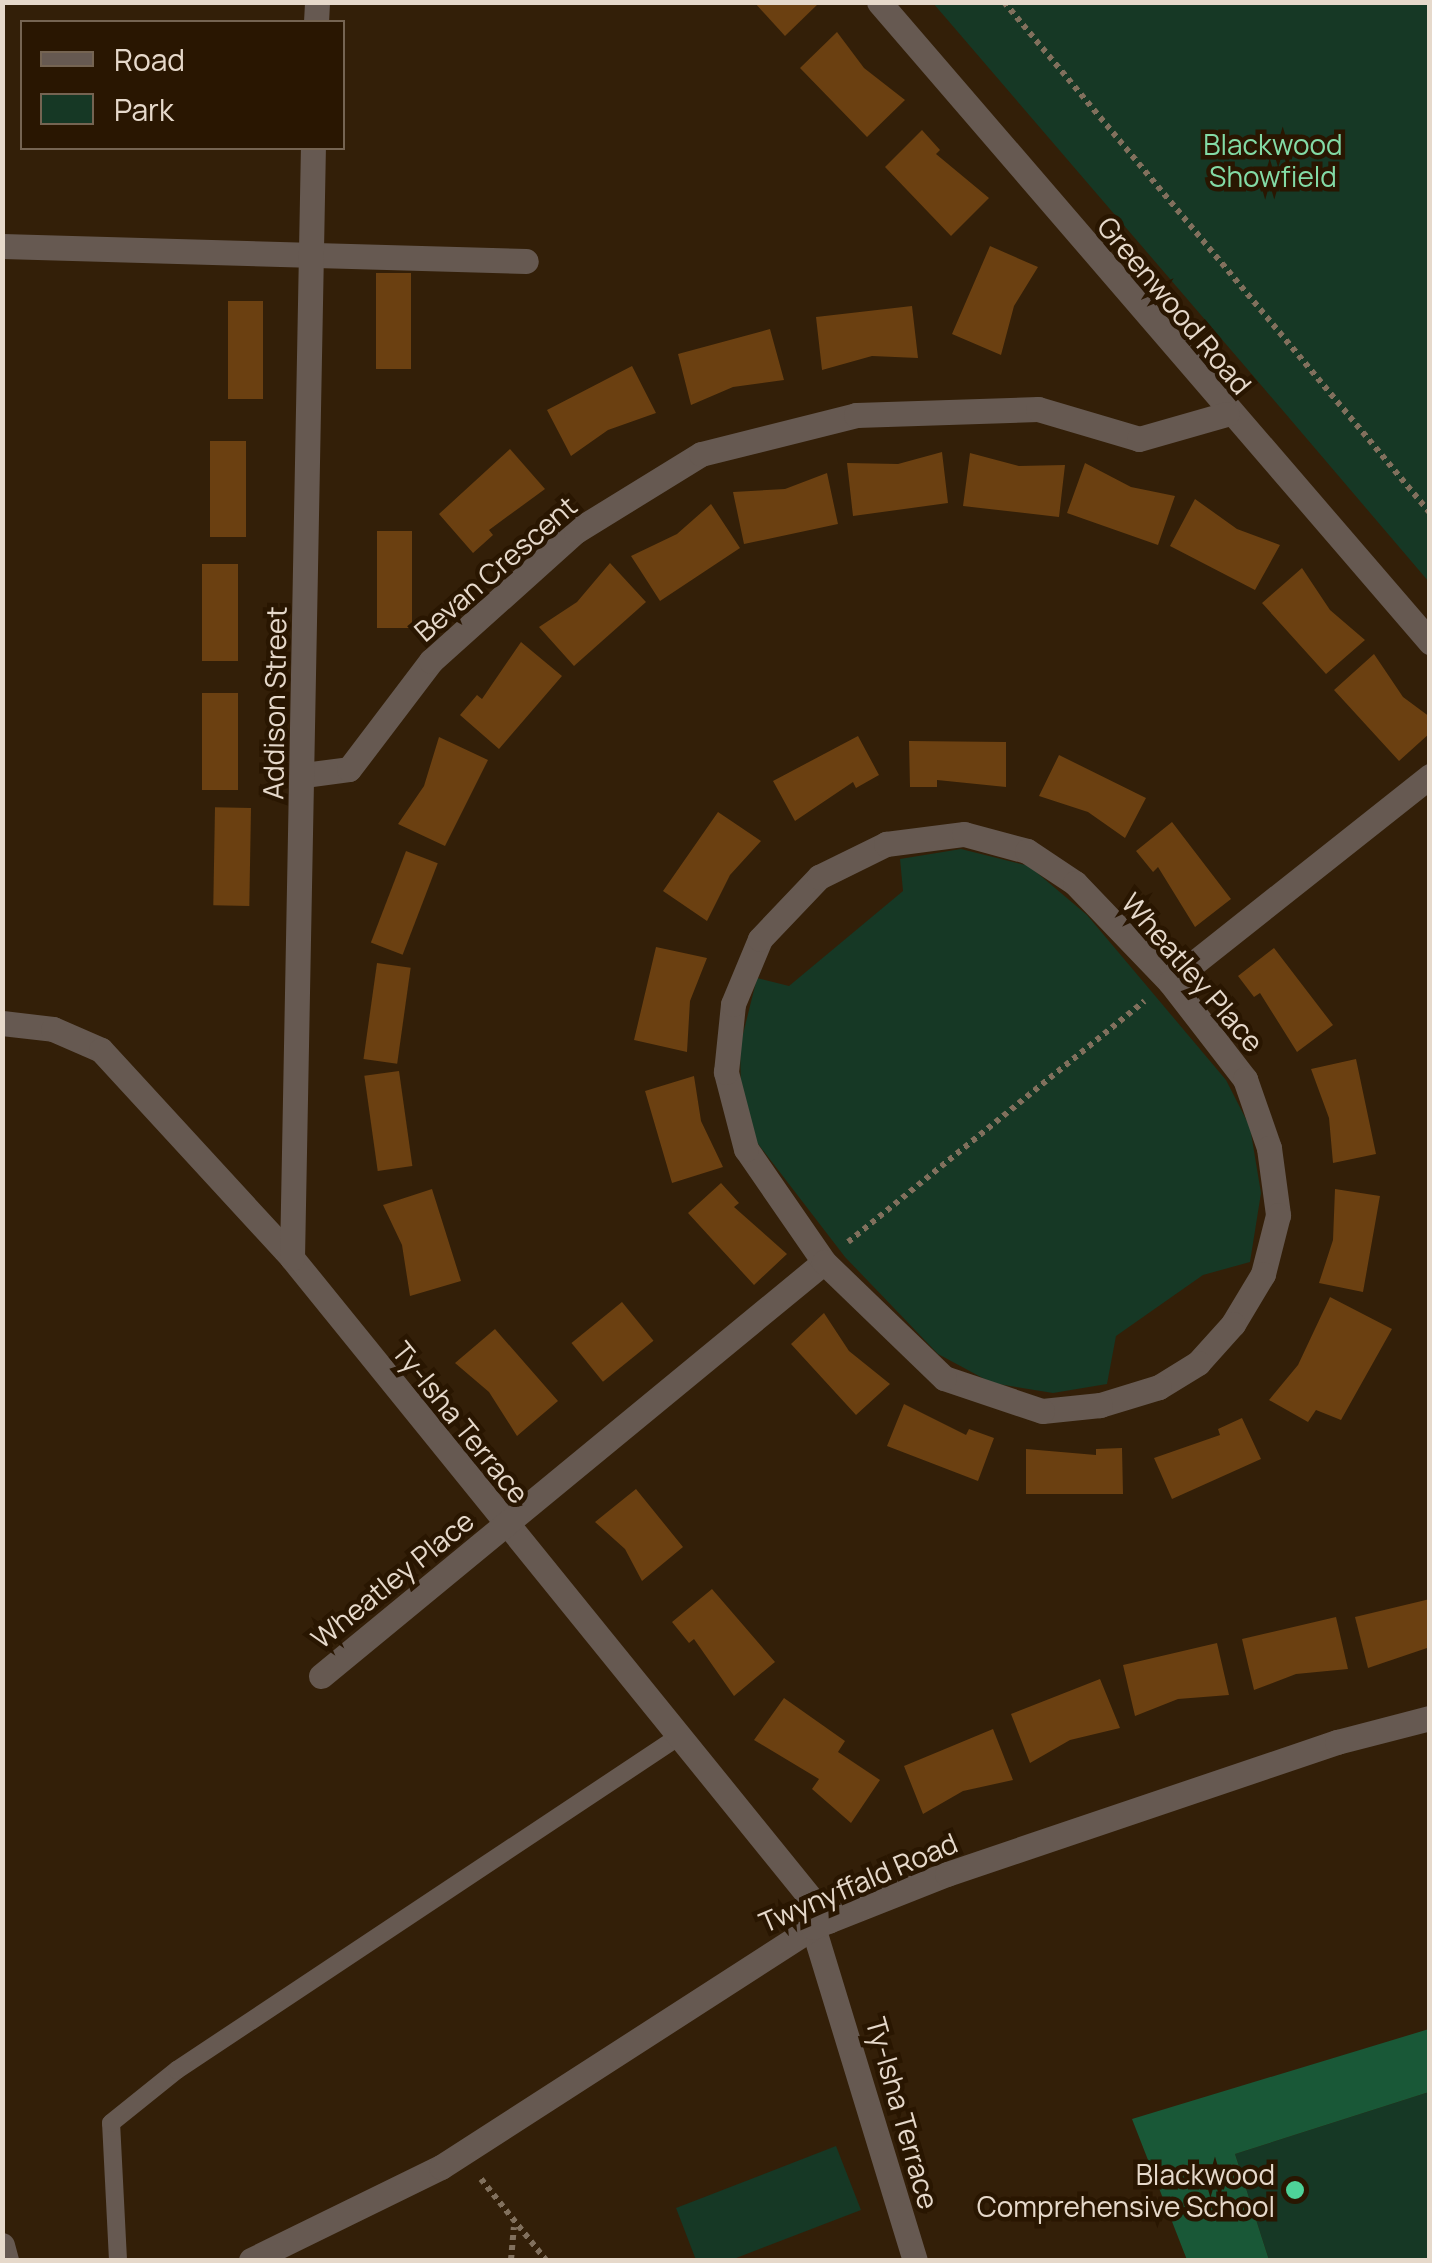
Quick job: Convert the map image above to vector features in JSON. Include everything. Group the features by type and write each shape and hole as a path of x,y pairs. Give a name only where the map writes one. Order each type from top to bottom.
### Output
{"street":[{"name":"Greenwood Road","path":"879,2 1228,414 1430,642"},
{"name":"Addison Street","path":"292,1258 313,150"},
{"path":"2,246 526,261"},
{"name":"Bevan Crescent","path":"304,775 349,768 431,661 576,530 701,454 856,415 1038,410 1138,439 1228,414"},
{"path":"1170,982 1430,776"},
{"name":"Wheatley Place","path":"964,834 1027,851 1074,884 1170,982 1245,1078 1269,1148 1278,1215 1263,1274 1232,1324 1198,1363 1130,1396 1042,1412 944,1378 824,1262 746,1149 726,1072 733,1004 760,940 819,877 886,844 964,834"},
{"name":"Ty-Isha Terrace","path":"2,1024 53,1029 101,1050 292,1258 678,1738 821,1924 915,2260"},
{"name":"Wheatley Place","path":"321,1676 824,1262"},
{"name":"Twynyffald Road","path":"251,2260 465,2152 821,1924 1263,1767 1430,1718"},
{"path":"2,2245 6,2260"}],"lane":[{"path":"118,2260 111,2124 177,2070 678,1738"}],"path":[{"path":"1004,2 1430,513"},
{"path":"824,1262 1170,982"},
{"path":"465,2152 514,2226 546,2260"},
{"path":"511,2260 514,2226"}],"green space":[{"name":"Blackwood Showfield","path":"933,3 1429,3 1429,582 1249,371"},
{"path":"961,849 1029,866 1087,915 1226,1080 1250,1127 1261,1193 1250,1262 1203,1275 1116,1336 1107,1384 1053,1393 992,1383 938,1354 845,1257 755,1140 741,1091 740,1046 757,978 789,986 903,891 900,859"},
{"path":"1429,2029 1429,2092 1235,2154 1269,2260 1187,2260 1132,2119"},
{"path":"1429,2092 1429,2260 1269,2260 1235,2154"},
{"path":"836,2146 861,2210 731,2260 696,2260 676,2208"}],"building":[{"path":"754,2 820,2 785,36"},
{"path":"837,32 864,68 905,100 867,137 800,68"},
{"path":"922,130 940,150 936,154 989,198 951,236 885,167"},
{"path":"990,246 1038,267 1014,306 1001,355 952,334"},
{"path":"376,273 411,273 411,369 376,369"},
{"path":"228,301 263,301 263,399 228,399"},
{"path":"912,306 918,358 872,356 822,370 816,317"},
{"path":"770,329 784,380 733,387 691,405 678,354"},
{"path":"632,366 656,413 608,430 571,456 547,410"},
{"path":"210,441 246,441 246,537 210,537"},
{"path":"510,449 545,489 489,530 493,535 473,553 439,514"},
{"path":"942,452 948,503 853,516 847,463 898,464"},
{"path":"970,453 1019,466 1065,465 1059,517 963,506"},
{"path":"1085,463 1131,487 1175,496 1158,545 1067,513"},
{"path":"827,473 838,524 744,544 733,492 785,489"},
{"path":"1195,499 1237,529 1280,545 1255,590 1170,546"},
{"path":"711,504 740,548 660,601 631,556 677,534"},
{"path":"377,531 412,531 412,628 377,628"},
{"path":"610,563 646,602 574,666 539,627 577,602"},
{"path":"202,564 238,564 238,661 202,661"},
{"path":"1302,568 1330,610 1365,640 1326,674 1262,603"},
{"path":"521,642 562,676 499,749 460,715 477,695 482,699"},
{"path":"1374,654 1403,697 1430,717 1430,733 1399,761 1334,690"},
{"path":"202,693 238,693 238,790 202,790"},
{"path":"858,736 879,775 856,788 853,782 795,821 773,781"},
{"path":"439,737 488,760 445,846 398,824 424,786"},
{"path":"909,741 1006,742 1006,787 937,780 937,787 910,787"},
{"path":"1059,755 1146,798 1125,838 1088,812 1039,796"},
{"path":"215,807 251,808 249,906 213,905"},
{"path":"718,812 761,841 730,875 707,921 663,891"},
{"path":"1172,822 1231,899 1195,927 1158,867 1153,872 1136,851"},
{"path":"406,851 438,863 403,955 371,942"},
{"path":"656,947 707,958 690,1001 687,1052 634,1040"},
{"path":"1274,948 1333,1025 1297,1052 1260,993 1254,997 1238,976"},
{"path":"377,963 411,968 397,1064 364,1059"},
{"path":"1356,1059 1376,1154 1333,1163 1329,1118 1311,1069"},
{"path":"399,1071 412,1166 378,1171 364,1076"},
{"path":"694,1076 701,1121 723,1167 672,1183 645,1091"},
{"path":"721,1183 739,1203 734,1207 787,1254 754,1285 688,1213"},
{"path":"432,1189 461,1281 410,1296 402,1245 383,1205"},
{"path":"1335,1189 1380,1196 1363,1292 1319,1283 1333,1240"},
{"path":"1330,1297 1392,1329 1341,1420 1316,1410 1308,1422 1269,1400 1298,1365"},
{"path":"622,1302 653,1341 603,1382 571,1343"},
{"path":"824,1313 849,1351 890,1384 856,1415 791,1344"},
{"path":"495,1329 558,1401 517,1436 489,1392 455,1363"},
{"path":"904,1404 966,1435 969,1429 994,1438 978,1481 887,1446"},
{"path":"1242,1418 1261,1459 1172,1499 1154,1458 1220,1435 1218,1429"},
{"path":"1122,1448 1123,1494 1026,1494 1026,1449 1096,1455 1096,1449"},
{"path":"636,1489 683,1547 642,1581 625,1549 595,1522"},
{"path":"712,1589 775,1662 734,1696 694,1639 689,1643 672,1622"},
{"path":"1430,1599 1430,1647 1368,1668 1355,1617"},
{"path":"1336,1617 1348,1669 1296,1674 1254,1690 1242,1639"},
{"path":"1217,1643 1229,1695 1178,1699 1135,1716 1123,1665"},
{"path":"1100,1679 1120,1728 1070,1740 1030,1763 1011,1714"},
{"path":"784,1698 845,1741 838,1752 880,1780 851,1823 812,1789 819,1779 754,1740"},
{"path":"993,1729 1013,1780 963,1791 923,1814 904,1766"}],"place":[{"name":"Blackwood Comprehensive School","path":"1295,2190"}]}
